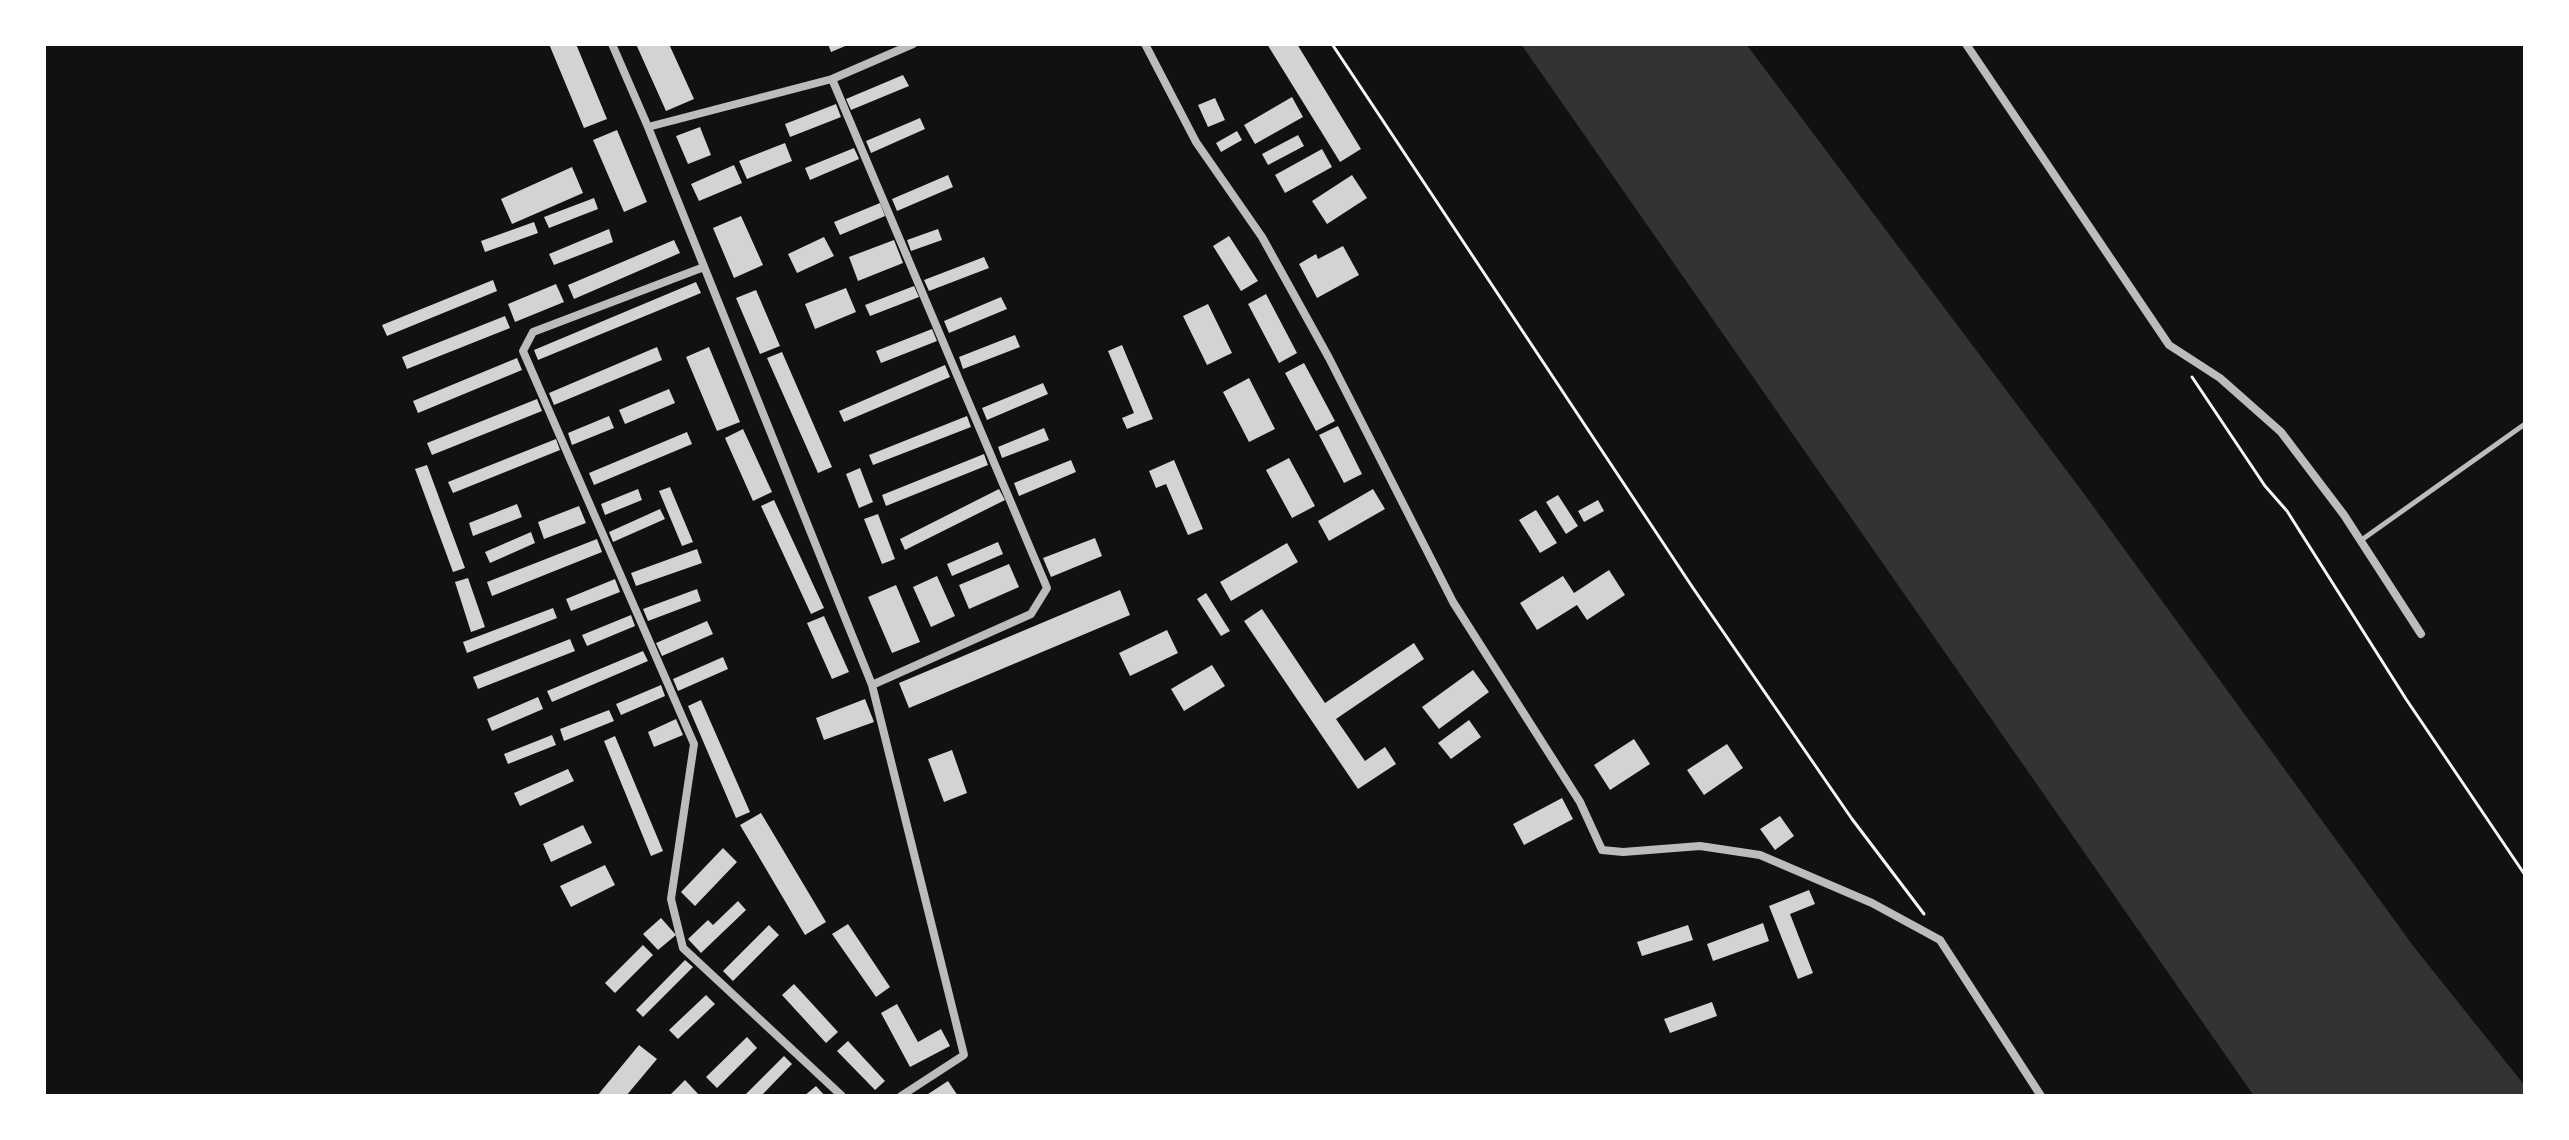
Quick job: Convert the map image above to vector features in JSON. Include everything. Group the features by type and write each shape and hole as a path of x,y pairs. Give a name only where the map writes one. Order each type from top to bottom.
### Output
{"street":[{"path":"612,44 872,685 964,1055 901,1096"},
{"path":"648,127 832,79 913,44"},
{"path":"1145,44 1196,142 1262,237 1350,398 1453,602 1580,802 1602,850 1623,852 1700,846 1760,855 1872,903 1940,940 2041,1096"},
{"path":"1966,44 2169,345 2220,378 2281,432 2360,541 2421,634"},
{"path":"832,79 1047,588 1031,614 872,685"},
{"path":"704,267 533,332 523,351 694,744 671,899 683,948 842,1096"}],"lane":[{"path":"2360,541 2525,424"}],"path":[{"path":"1332,44 1693,588 1852,819 1927,918"},
{"path":"2185,367 2265,486 2287,511 2406,699 2525,875"}],"shaded area":[{"path":"1521,44 1746,44 2082,491 2414,947 2525,1086 2525,1096 2254,1096"}],"building":[{"path":"549,44 576,44 607,119 584,128"},
{"path":"636,44 669,44 694,99 666,111"},
{"path":"828,44 850,44 831,52"},
{"path":"1267,44 1297,44 1361,149 1340,162"},
{"path":"903,75 909,86 851,110 846,99"},
{"path":"1292,97 1303,117 1255,144 1244,125"},
{"path":"1215,98 1225,120 1208,127 1198,105"},
{"path":"836,104 841,117 790,137 785,124"},
{"path":"920,118 925,129 871,153 866,141"},
{"path":"700,127 711,155 688,164 676,136"},
{"path":"617,130 647,202 624,212 593,140"},
{"path":"1237,131 1242,140 1221,152 1216,143"},
{"path":"1298,135 1304,146 1268,165 1262,154"},
{"path":"785,143 792,161 747,179 739,161"},
{"path":"854,148 859,159 810,180 805,168"},
{"path":"1322,149 1332,167 1285,193 1275,175"},
{"path":"734,165 742,183 699,201 691,184"},
{"path":"572,167 583,193 512,224 501,199"},
{"path":"948,175 953,187 897,211 892,199"},
{"path":"1352,175 1367,198 1327,224 1312,201"},
{"path":"594,198 598,209 549,228 544,217"},
{"path":"880,203 885,216 840,235 834,222"},
{"path":"741,216 763,265 734,278 713,228"},
{"path":"534,222 538,233 485,252 481,241"},
{"path":"609,229 613,242 554,265 549,254"},
{"path":"938,229 942,240 911,251 907,240"},
{"path":"1229,236 1258,281 1241,291 1213,246"},
{"path":"824,237 834,256 797,273 788,254"},
{"path":"674,240 680,253 574,299 568,285"},
{"path":"894,240 903,263 858,281 849,257"},
{"path":"1343,246 1359,275 1317,298 1299,264 1316,254 1318,259"},
{"path":"984,257 989,268 929,291 924,280"},
{"path":"493,280 497,291 387,336 382,325"},
{"path":"696,282 701,293 538,360 534,350"},
{"path":"556,284 564,302 515,322 508,304"},
{"path":"914,286 919,297 870,316 865,305"},
{"path":"846,288 856,312 815,329 805,304"},
{"path":"756,290 780,346 760,354 736,298"},
{"path":"1266,294 1297,353 1279,363 1248,304"},
{"path":"1001,297 1007,309 949,333 944,321"},
{"path":"1208,304 1232,353 1207,365 1183,316"},
{"path":"505,316 510,328 407,369 402,357"},
{"path":"932,329 937,341 881,363 876,351"},
{"path":"1015,335 1020,347 963,369 959,357"},
{"path":"1122,345 1153,419 1127,429 1122,418 1134,413 1108,351"},
{"path":"657,347 662,360 554,405 549,393"},
{"path":"709,347 740,422 717,431 686,357"},
{"path":"782,352 832,467 818,473 767,358"},
{"path":"517,358 522,370 418,413 413,401"},
{"path":"1304,363 1335,421 1316,431 1285,373"},
{"path":"945,365 950,377 844,422 839,411"},
{"path":"1249,378 1275,429 1249,442 1223,392"},
{"path":"1043,383 1048,394 987,420 982,408"},
{"path":"669,389 675,403 625,424 619,410"},
{"path":"537,399 542,411 432,455 427,443"},
{"path":"609,416 614,428 572,445 568,433"},
{"path":"967,416 971,427 873,465 869,455"},
{"path":"1338,426 1362,474 1344,483 1319,435"},
{"path":"1044,428 1049,440 1002,458 998,447"},
{"path":"743,429 772,492 753,501 725,438"},
{"path":"687,432 692,444 594,485 589,473"},
{"path":"556,439 560,450 453,493 448,482"},
{"path":"984,454 988,465 886,506 882,495"},
{"path":"1289,458 1315,506 1292,518 1266,470"},
{"path":"1071,460 1076,472 1019,496 1014,483"},
{"path":"1174,460 1203,529 1188,535 1166,484 1156,488 1149,471"},
{"path":"427,465 465,568 453,572 415,469"},
{"path":"860,468 873,502 859,508 846,474"},
{"path":"670,487 693,542 682,546 659,491"},
{"path":"638,489 642,500 605,515 601,504"},
{"path":"999,489 1005,500 905,550 900,539"},
{"path":"1373,489 1385,509 1329,541 1318,521"},
{"path":"1558,495 1578,526 1566,534 1546,502"},
{"path":"774,500 824,608 811,614 761,506"},
{"path":"1598,500 1604,511 1584,522 1578,511"},
{"path":"517,504 522,517 473,536 469,523"},
{"path":"579,506 586,523 544,539 538,522"},
{"path":"660,509 665,519 613,542 609,532"},
{"path":"1536,510 1557,543 1540,553 1519,520"},
{"path":"878,514 895,559 882,564 864,519"},
{"path":"531,532 535,543 490,563 485,552"},
{"path":"1095,538 1102,556 1051,577 1043,558"},
{"path":"597,539 602,552 492,596 487,582"},
{"path":"998,542 1003,554 952,576 947,564"},
{"path":"1287,543 1298,562 1231,601 1220,582"},
{"path":"697,549 702,563 636,586 631,573"},
{"path":"1009,564 1019,587 969,609 959,585"},
{"path":"1609,570 1625,595 1587,620 1577,605 1537,630 1520,603 1563,576 1574,593"},
{"path":"937,576 955,616 931,627 913,587"},
{"path":"468,578 485,627 471,632 455,582"},
{"path":"615,579 620,592 571,611 566,599"},
{"path":"896,585 920,642 892,653 868,597"},
{"path":"697,589 701,601 648,621 643,609"},
{"path":"1120,590 1130,615 909,708 899,683"},
{"path":"1206,593 1230,631 1221,636 1197,599"},
{"path":"553,608 557,618 467,653 463,642"},
{"path":"1262,609 1325,703 1414,643 1424,659 1336,719 1365,761 1385,747 1396,764 1358,789 1244,621"},
{"path":"631,615 635,626 587,646 582,635"},
{"path":"824,616 849,672 832,679 807,623"},
{"path":"707,621 713,634 662,656 656,643"},
{"path":"1167,630 1178,653 1130,676 1119,653"},
{"path":"570,639 575,651 478,689 473,677"},
{"path":"643,651 648,661 552,702 547,691"},
{"path":"723,657 728,669 678,691 673,679"},
{"path":"1212,665 1225,686 1184,711 1171,689"},
{"path":"1473,670 1489,692 1439,729 1422,707"},
{"path":"661,685 665,696 621,715 616,704"},
{"path":"538,697 543,709 492,731 487,719"},
{"path":"865,699 874,722 824,740 816,718"},
{"path":"701,700 750,812 736,818 688,706"},
{"path":"609,710 614,721 564,741 560,729"},
{"path":"676,719 683,735 654,747 648,732"},
{"path":"1469,720 1481,737 1451,759 1438,743"},
{"path":"552,735 556,745 508,764 504,754"},
{"path":"615,736 663,851 651,856 604,741"},
{"path":"1634,739 1650,764 1610,790 1594,765"},
{"path":"1727,744 1743,768 1704,795 1687,770"},
{"path":"952,750 967,793 944,802 928,759"},
{"path":"568,769 574,781 520,806 514,793"},
{"path":"1562,798 1573,819 1524,845 1513,824"},
{"path":"761,813 826,922 805,935 740,825"},
{"path":"1780,816 1794,836 1775,850 1760,829"},
{"path":"583,825 592,843 551,862 543,844"},
{"path":"723,848 737,862 695,906 681,892"},
{"path":"605,865 615,885 571,907 560,886"},
{"path":"1809,890 1815,904 1790,914 1813,973 1798,979 1769,906"},
{"path":"738,901 746,910 701,953 688,939 708,920 713,925"},
{"path":"661,918 676,935 658,950 643,934"},
{"path":"1763,923 1769,941 1713,961 1707,944"},
{"path":"848,924 890,987 876,997 832,934"},
{"path":"769,925 779,935 733,981 723,971"},
{"path":"1688,925 1693,940 1642,956 1637,942"},
{"path":"643,945 653,955 615,993 605,983"},
{"path":"685,960 693,967 643,1017 636,1010"},
{"path":"794,984 838,1032 826,1043 782,995"},
{"path":"706,995 715,1004 678,1039 669,1030"},
{"path":"1712,1002 1717,1016 1670,1033 1664,1019"},
{"path":"897,1004 918,1042 941,1029 950,1046 910,1067 881,1013"},
{"path":"747,1037 757,1048 717,1088 706,1077"},
{"path":"848,1041 885,1081 875,1090 837,1051"},
{"path":"639,1045 657,1059 626,1096 597,1096"},
{"path":"784,1056 792,1064 761,1096 744,1096"},
{"path":"685,1080 700,1096 669,1096"},
{"path":"948,1081 958,1096 925,1096"},
{"path":"816,1086 825,1096 804,1096"}]}
